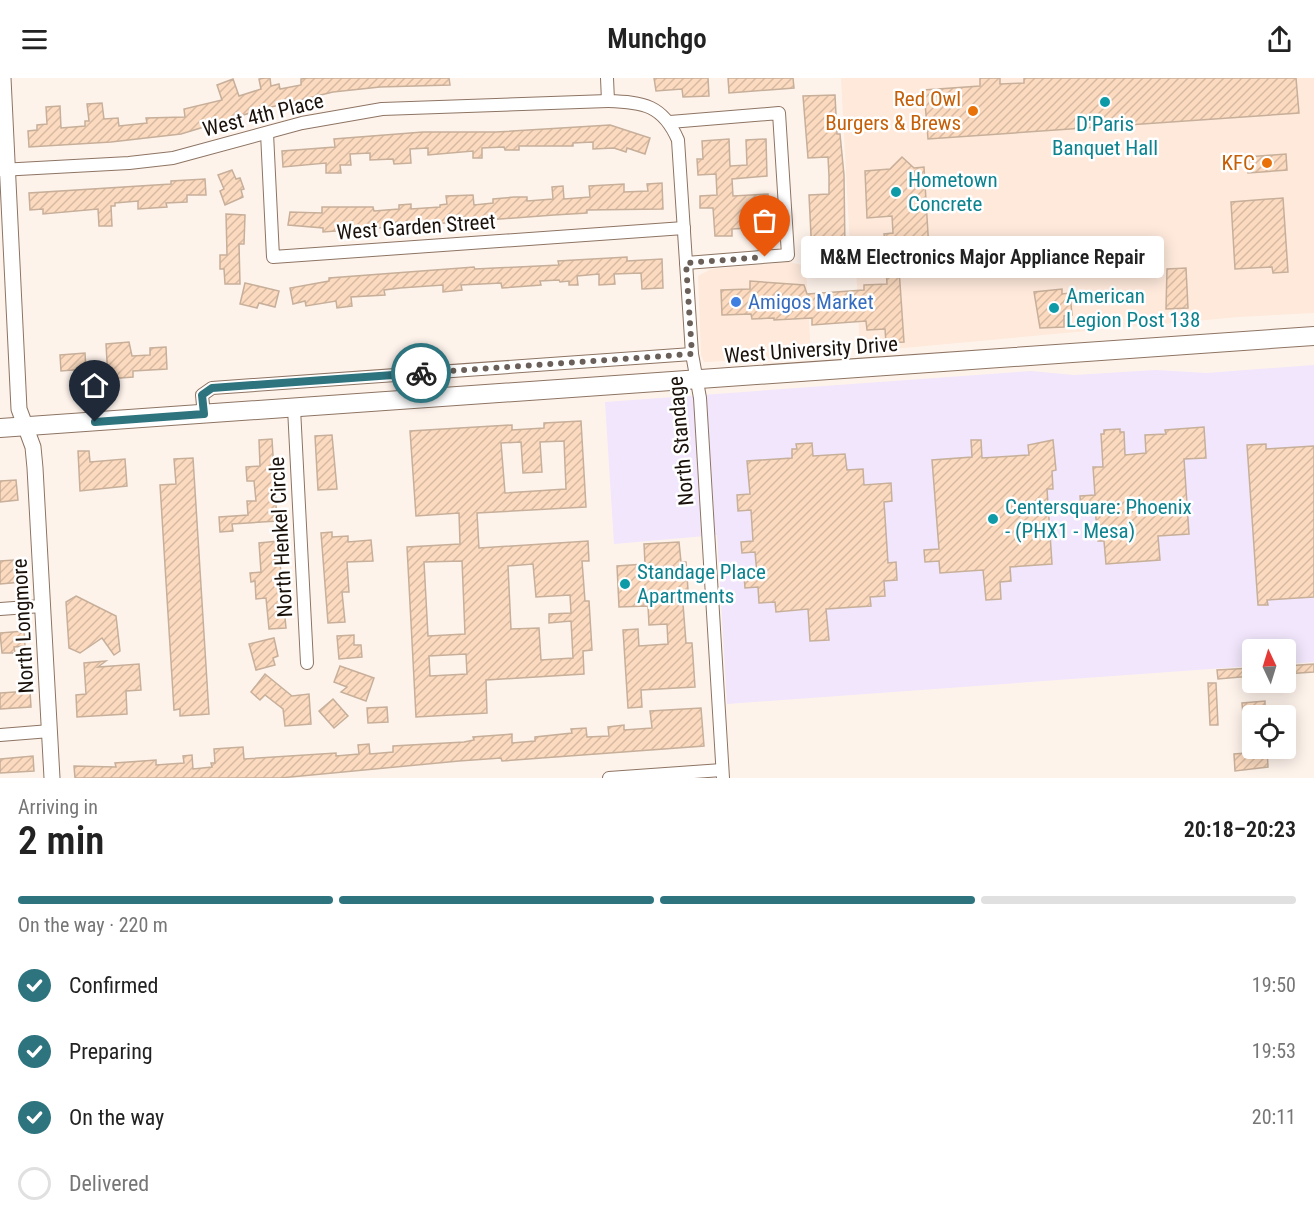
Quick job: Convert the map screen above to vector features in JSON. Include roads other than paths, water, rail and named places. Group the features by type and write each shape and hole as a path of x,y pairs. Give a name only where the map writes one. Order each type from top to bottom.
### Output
{"main road":[{"name":"West University Drive","path":"0,428 1314,336"}],"street":[{"name":"North Longmore","path":"3,78 4,169 19,409 27,426 35,468 52,778"},
{"path":"607,78 608,101 631,102 648,106 670,122 779,113 788,255 686,263"},
{"name":"West 4th Place","path":"4,169 129,163 173,158 302,123 382,109 608,101"},
{"name":"North Standage","path":"670,122 678,140 681,161 692,354 695,381 700,398 722,774"},
{"name":"West Garden Street","path":"267,133 273,256 684,228"},
{"path":"204,414 202,395 212,388 692,354"},
{"name":"North Henkel Circle","path":"294,408 307,663"},
{"path":"0,609 42,606"},
{"path":"0,735 50,731"},
{"path":"609,778 722,774"}],"place":[{"name":"D'Paris Banquet Hall","path":"1105,102"},
{"name":"Red Owl Burgers & Brews","path":"973,111"},
{"name":"KFC","path":"1267,163"},
{"name":"Hometown Concrete","path":"896,192"},
{"name":"M&M Electronics Major Appliance Repair","path":"765,257"},
{"name":"Amigos Market","path":"736,302"},
{"name":"American Legion Post 138","path":"1054,308"},
{"name":"Centersquare: Phoenix - (PHX1 - Mesa)","path":"993,519"},
{"name":"Standage Place Apartments","path":"625,584"}]}
